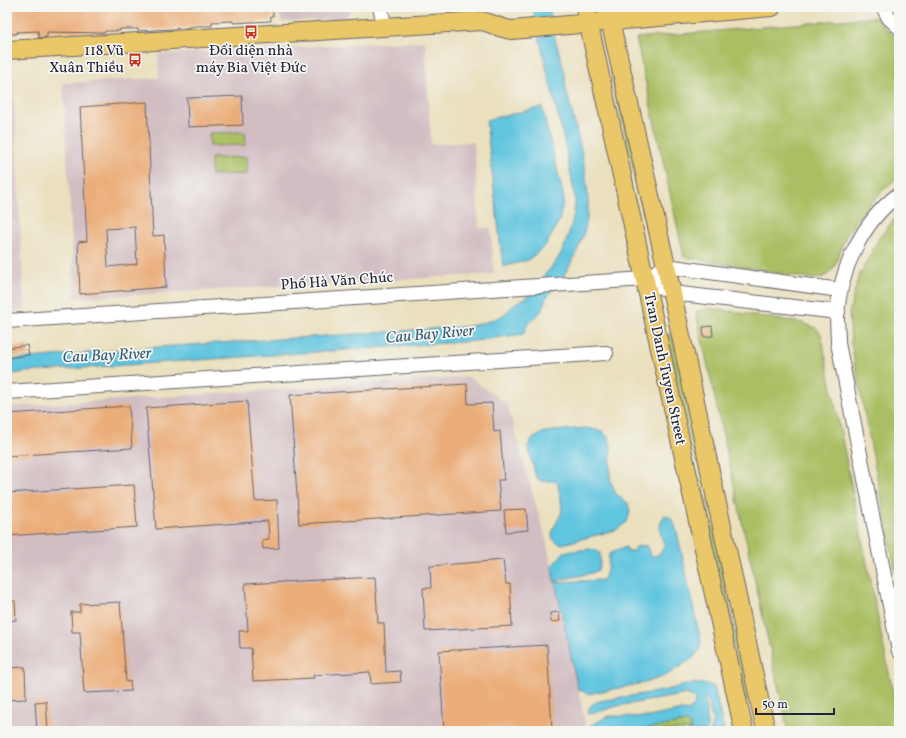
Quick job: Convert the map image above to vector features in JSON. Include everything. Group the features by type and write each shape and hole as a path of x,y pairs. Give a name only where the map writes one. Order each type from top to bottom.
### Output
{"main road":[{"path":"7,50 481,21 512,30 566,25 587,15 772,7"},
{"name":"Tran Danh Tuyen Street","path":"609,14 672,293 766,731"},
{"name":"Tran Danh Tuyen Street","path":"587,15 744,731"}],"street":[{"path":"380,7 385,27"},
{"path":"883,7 889,18 899,27"},
{"path":"899,194 892,199 874,218 859,240 848,264 840,290 838,312 838,343 899,651"},
{"path":"666,266 840,290"},
{"name":"Phố Hà Văn Chúc","path":"7,321 645,279 666,266"},
{"path":"645,279 672,293 838,312"},
{"path":"7,392 606,353"}],"shaded area":[{"path":"278,7 353,7 344,19 282,22"},
{"path":"425,41 431,144 474,142 479,228 491,228 494,274 75,298 63,83 159,78 158,54"},
{"path":"7,61 12,61 24,310 7,312"},
{"path":"469,377 507,404 547,543 587,731 7,731 7,407"}],"green space":[{"path":"876,17 887,30 899,39 899,176 857,219 846,236 836,264 832,270 824,277 813,279 684,257 636,38"},
{"path":"617,70 653,233 648,234 611,71"},
{"path":"245,132 246,145 210,146 209,133"},
{"path":"247,157 247,174 211,175 211,158"},
{"path":"899,213 899,589 851,344 849,313 858,278 879,238"},
{"path":"709,308 803,323 816,328 821,334 899,723 899,731 788,731 696,312"},
{"path":"672,334 750,701 745,702 667,335"},
{"path":"686,722 691,726 691,730 632,731"}],"water":[{"name":"Cau Bay River","path":"533,7 550,7 551,24 565,75 566,91 584,163 588,204 585,230 569,267 545,299 542,310 528,324 523,334 475,341 25,372 7,375 7,360 157,347 462,327 483,323 503,315 515,304 526,298 557,261 566,242 571,226 575,203 567,155"},
{"path":"542,107 564,198 559,221 546,245 528,260 503,267 486,120"},
{"path":"586,428 602,431 608,437 611,445 610,480 616,494 628,503 630,512 627,522 616,530 562,544 556,542 552,534 562,510 558,484 555,481 541,481 536,477 528,447 531,440 544,432"},
{"path":"665,515 673,520 678,536 701,643 700,647 690,660 661,678 588,694 578,689 555,582 604,580 608,566 609,554 626,547 627,551 629,552 634,551 636,547 646,545 651,556 657,555 665,546 660,526"},
{"path":"590,549 600,553 600,564 598,570 592,573 554,581 552,566 564,552"},
{"path":"689,684 705,684 714,687 724,731 710,731 713,719 708,700 704,699 707,714 707,731 688,731 691,730 691,726 686,722 632,731 590,731 589,726 609,716 648,717 682,710 688,711 695,705 695,700 692,696 685,694 617,706 592,714 588,713 590,706 599,701 662,691"}],"building":[{"path":"7,7 273,7 273,16 271,16 271,21 233,23 233,21 212,22 212,26 196,26 188,28 138,31 138,29 120,29 120,31 105,31 105,33 47,32 47,37 39,38 38,31 7,34"},
{"path":"242,96 243,125 188,127 187,98"},
{"path":"147,102 153,236 164,235 166,287 80,294 78,242 87,241 80,107","holes":["135,227 137,264 108,267 106,229"]},
{"path":"712,326 713,336 704,337 703,327"},
{"path":"27,345 29,355 7,358 7,348"},
{"path":"467,384 468,404 492,403 494,432 500,431 504,480 498,480 501,511 299,524 290,395"},
{"path":"247,401 255,501 277,500 279,548 263,549 262,540 269,539 268,521 156,529 146,408"},
{"path":"129,406 132,448 7,456 7,414"},
{"path":"134,485 137,527 7,536 7,493"},
{"path":"526,509 528,530 506,532 504,510"},
{"path":"503,560 506,584 510,584 512,626 425,631 423,588 431,588 430,566"},
{"path":"375,577 378,623 384,623 386,672 400,671 401,682 371,684 370,672 313,675 314,678 253,681 251,648 240,648 239,631 248,631 245,584"},
{"path":"7,601 15,601 16,620 7,621"},
{"path":"120,602 126,682 130,681 131,691 84,693 80,632 72,632 71,612 80,612 80,604"},
{"path":"559,612 560,621 551,622 550,613"},
{"path":"547,645 552,731 444,731 439,651"},
{"path":"25,667 26,699 7,700 7,668"},
{"path":"46,701 48,731 37,731 35,702"}],"place":[{"name":"Đối diện nhà máy Bia Việt Đức","path":"251,32"},
{"name":"118 Vũ Xuân Thiều","path":"135,60"}]}
